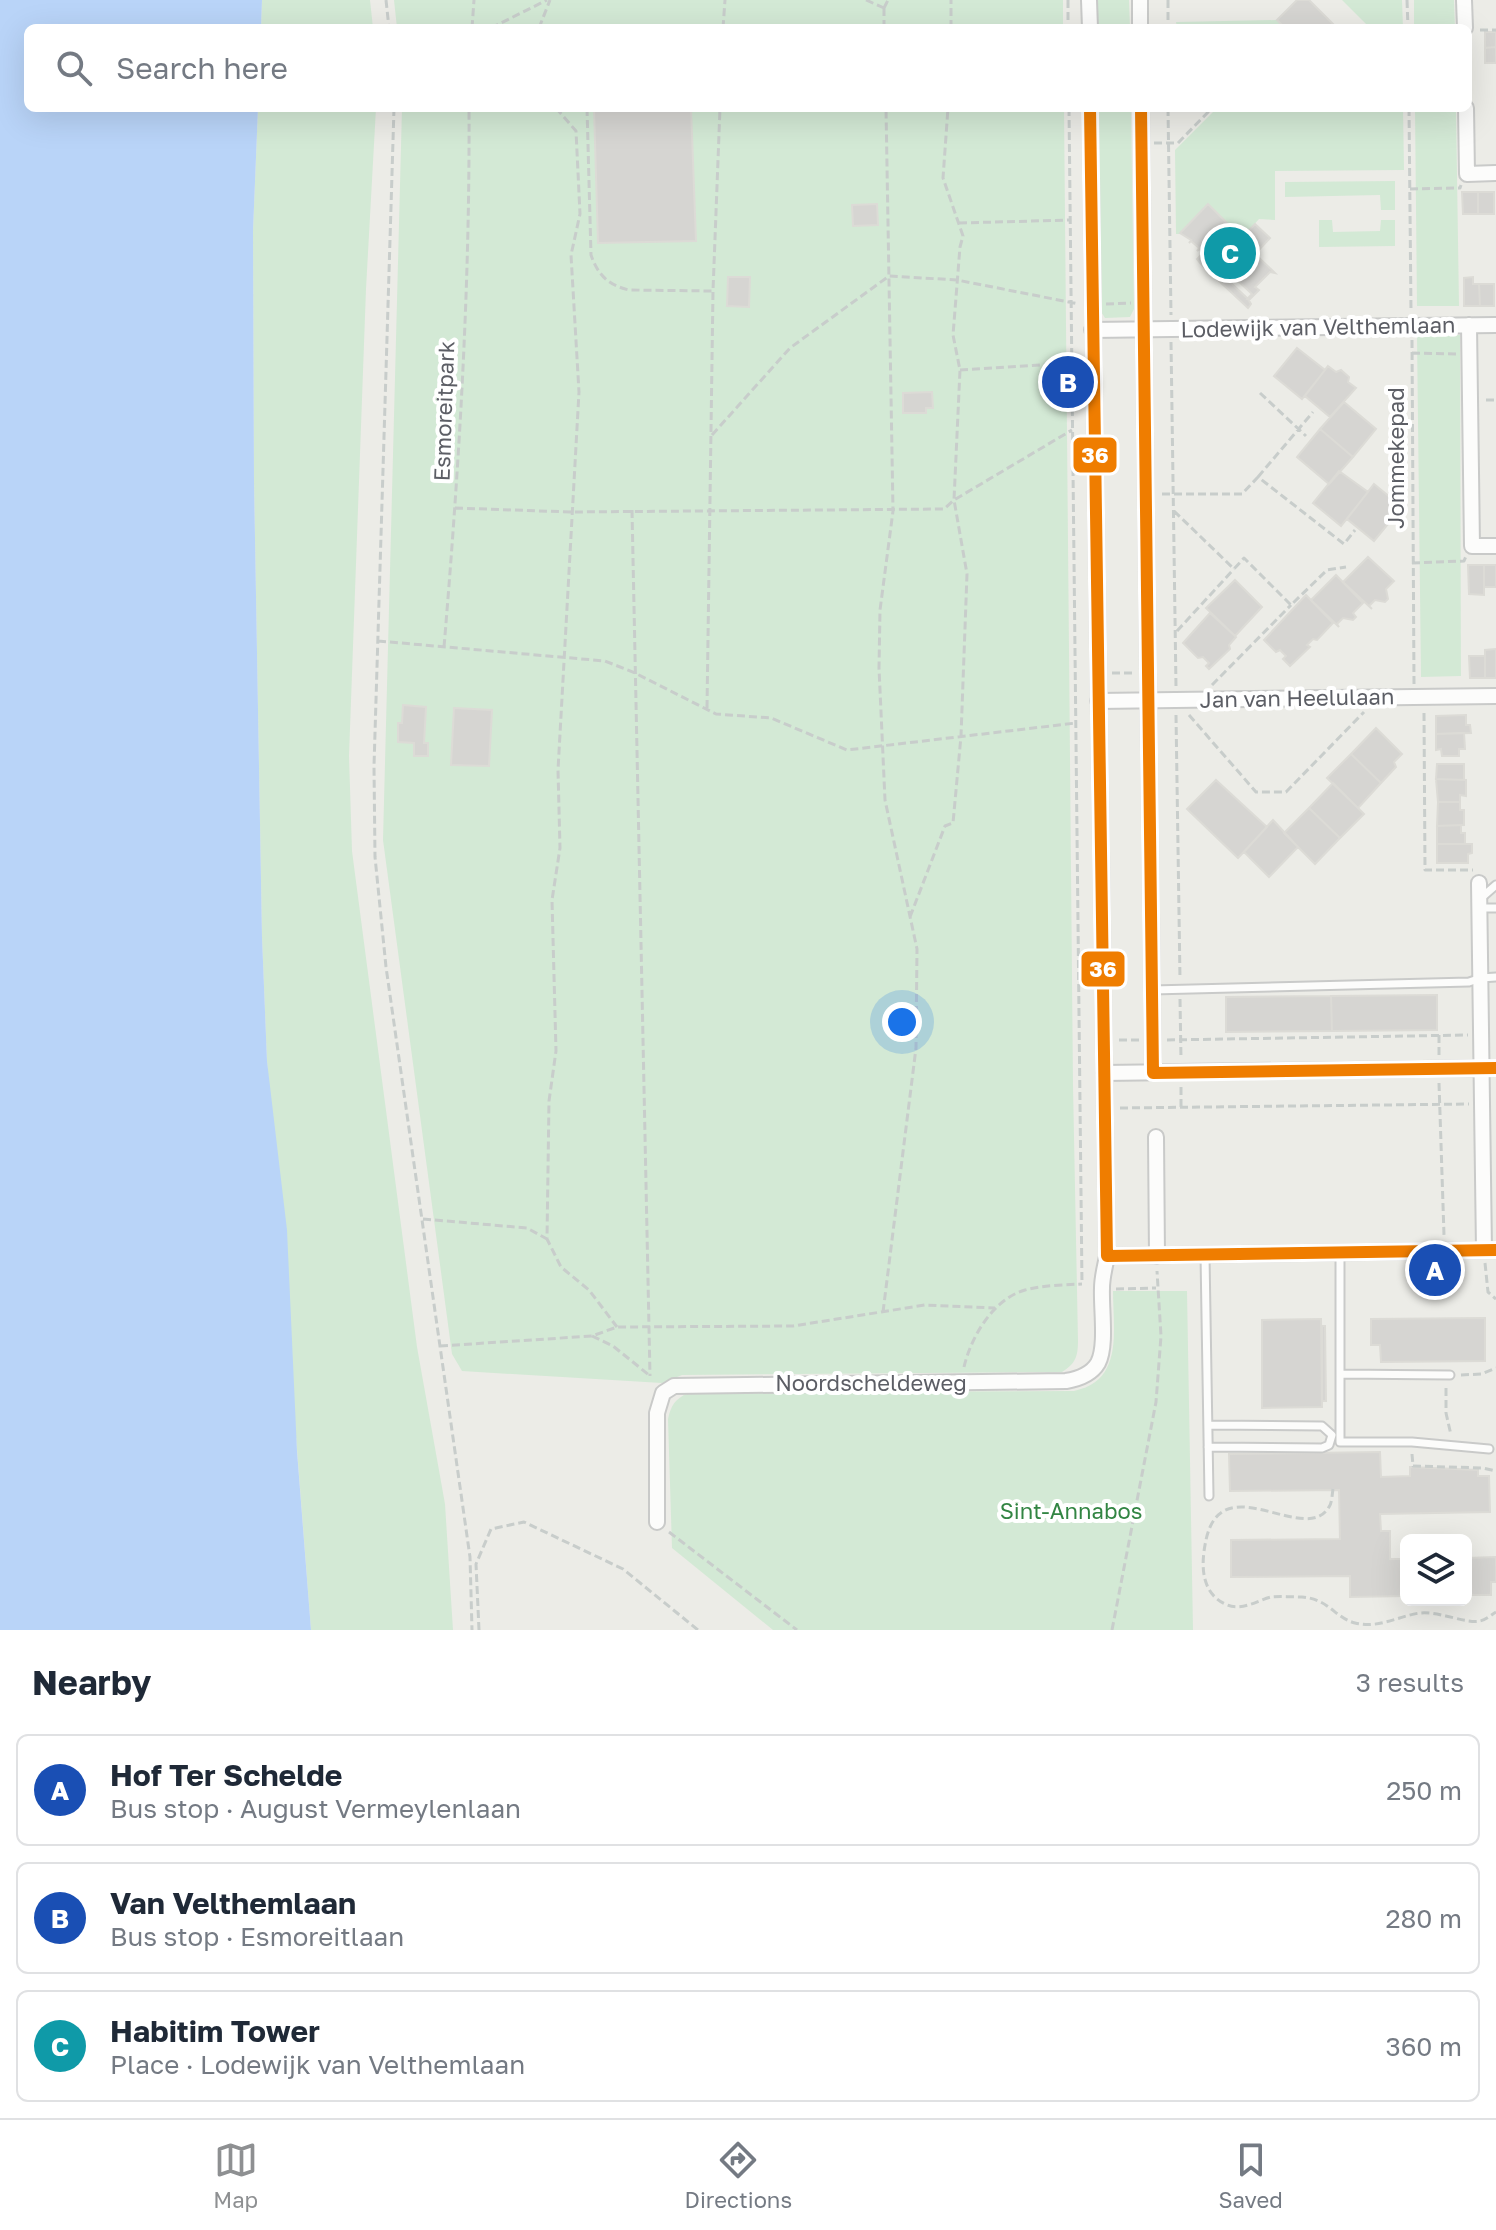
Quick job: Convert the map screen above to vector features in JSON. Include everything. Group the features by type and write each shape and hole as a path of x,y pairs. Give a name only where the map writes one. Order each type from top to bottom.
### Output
{"street":[{"path":"1089,0 1090,24"},
{"path":"1140,0 1140,24"},
{"path":"1464,0 1466,24"},
{"name":"Noordscheldeweg","path":"657,1522 657,1413 663,1393 674,1386 1066,1381 1091,1372 1102,1351 1102,1283 1107,1256 1090,112"},
{"path":"1141,112 1153,1073"},
{"path":"1466,112 1467,174 1496,173"},
{"name":"Lodewijk van Velthemlaan","path":"1092,330 1144,329 1171,323 1408,318 1496,325"},
{"path":"1469,325 1472,546 1496,546"},
{"name":"Jan van Heelulaan","path":"1098,701 1148,700 1176,693 1198,700 1496,696"},
{"path":"1107,1256 1490,1250 1482,1104 1489,1068 1481,1035 1488,978 1479,883"},
{"path":"1104,1073 1489,1068"},
{"path":"1156,1137 1157,1256"}],"lane":[{"path":"1496,885 1480,904 1496,908"},
{"path":"1152,990 1469,982 1488,978"},
{"path":"1340,1253 1340,1442 1412,1442 1489,1449"},
{"path":"1205,1255 1209,1496"},
{"path":"1340,1374 1450,1375"},
{"path":"1208,1425 1322,1426 1332,1435 1329,1445 1322,1448 1208,1447"}],"path":[{"path":"386,0 389,24"},
{"path":"472,24 474,0"},
{"path":"499,24 548,0"},
{"path":"540,24 548,0"},
{"path":"723,24 725,0"},
{"path":"866,0 884,8"},
{"path":"884,24 884,8 888,0"},
{"path":"951,0 951,24"},
{"path":"1068,0 1068,24"},
{"path":"1168,0 1168,24"},
{"path":"1407,0 1408,24"},
{"path":"1472,29 1496,30"},
{"path":"394,112 374,766 375,857 386,967 470,1557 472,1630"},
{"name":"Esmoreitpark","path":"469,112 455,508 571,512 944,509 954,500 1073,430"},
{"path":"559,112 576,131 580,214 571,255 579,392 558,770 560,848 552,900 556,1051 549,1101 547,1239 561,1267 589,1290 617,1327"},
{"path":"587,112 591,255 596,270 616,287 629,290 713,291"},
{"path":"707,710 713,291 720,112"},
{"path":"883,1312 916,1048 917,949 885,800 880,610 893,511 886,112"},
{"path":"910,917 945,826 953,823 961,736 967,574 954,500 960,370 953,335 963,236 943,178 948,112"},
{"path":"1069,112 1082,1284"},
{"path":"1168,112 1181,1107"},
{"path":"1142,144 1178,143 1208,112"},
{"name":"Jommekepad","path":"1409,112 1412,563 1425,870 1479,870 1479,883"},
{"path":"1410,189 1460,188 1467,174"},
{"path":"959,223 1070,220"},
{"path":"711,436 790,348 889,276 957,280 1071,304 1144,303"},
{"path":"1412,353 1470,354"},
{"path":"960,370 1072,363"},
{"path":"1260,393 1306,436"},
{"path":"1146,494 1242,494 1313,412"},
{"path":"1258,477 1344,544 1355,530"},
{"path":"444,647 455,508"},
{"path":"592,1336 613,1346 650,1376 632,510"},
{"path":"1174,511 1234,569"},
{"path":"1412,563 1464,561 1472,546"},
{"path":"1175,633 1244,558 1291,605"},
{"path":"1198,700 1327,570 1346,567"},
{"path":"378,641 605,661 716,714 771,718 847,750 1076,723"},
{"path":"1075,674 1148,673"},
{"path":"1211,686 1227,686"},
{"path":"1176,693 1188,687"},
{"path":"1176,693 1256,792 1286,792 1378,697"},
{"path":"1439,1035 1444,1251"},
{"path":"1080,1040 1481,1035"},
{"path":"1105,1108 1482,1104"},
{"path":"423,1219 527,1228 547,1239"},
{"path":"1490,1250 1488,1292 1496,1299"},
{"path":"1112,1630 1156,1402 1161,1336 1157,1256"},
{"path":"960,1382 967,1354 980,1328 995,1308 1022,1290 1102,1283 1110,1289 1158,1288"},
{"path":"440,1346 592,1336 617,1327 793,1326 925,1305 995,1308"},
{"path":"1454,1446 1446,1413 1446,1385 1450,1375 1481,1374 1496,1368"},
{"path":"1412,1442 1413,1466 1496,1471"},
{"path":"1333,1489 1330,1506 1321,1515 1304,1519 1251,1507 1229,1509 1220,1514 1210,1524 1205,1542 1204,1579 1211,1594 1226,1605 1243,1607 1271,1598 1308,1598 1324,1602 1352,1622 1373,1625 1419,1613 1478,1622 1496,1612"},
{"path":"479,1630 476,1564 491,1529 524,1522 623,1569 698,1630"},
{"path":"657,1522 797,1630"}],"green space":[{"path":"262,0 370,0 373,24 261,24"},
{"path":"394,0 1063,0 1063,24 397,24"},
{"path":"1097,0 1129,0 1130,24 1097,24"},
{"path":"1342,0 1402,0 1403,24 1366,24"},
{"path":"1414,0 1454,0 1455,24 1414,24"},
{"path":"1277,20 1280,24 1176,24"},
{"path":"258,112 376,112 366,289 349,756 352,851 417,1347 445,1504 453,1630 311,1630 267,1061 254,481 253,231"},
{"path":"402,112 1064,112 1078,1341 1075,1360 1070,1366 1062,1372 682,1375 662,1383 462,1371 452,1354 383,840"},
{"path":"1098,112 1131,112 1134,309 1130,317 1105,318 1100,310"},
{"path":"1213,112 1403,112 1404,170 1275,171 1275,220 1259,219 1242,238 1208,204 1180,234 1176,234 1175,150"},
{"path":"1415,112 1456,112 1459,306 1417,306"},
{"path":"1395,181 1395,210 1381,210 1380,195 1285,197 1285,182"},
{"path":"1319,220 1332,220 1333,232 1380,231 1381,220 1395,220 1395,246 1319,247"},
{"path":"1460,335 1461,676 1421,677 1417,336"},
{"name":"Sint-Annabos","path":"1113,1291 1187,1291 1193,1630 773,1630 672,1548 668,1419 674,1403 684,1395 1074,1391 1101,1377 1108,1365 1114,1337"}],"water":[{"path":"0,0 262,0 261,24 24,24 24,112 258,112 253,231 254,481 262,937 267,1061 287,1230 297,1451 311,1630 0,1630"}],"building":[{"path":"1297,0 1309,0 1333,24 1281,24 1277,20"},
{"path":"1485,32 1496,32 1496,47 1485,48"},
{"path":"1496,47 1496,63 1485,63 1485,48"},
{"path":"594,112 691,112 696,241 598,243"},
{"path":"1462,192 1478,192 1478,214 1463,214"},
{"path":"1478,192 1494,192 1494,214 1478,214"},
{"path":"877,204 878,225 853,226 852,205"},
{"path":"1208,204 1242,238 1255,224 1270,238 1255,254 1275,273 1270,272 1255,287 1259,290 1249,300 1252,294 1219,263 1214,268 1205,259 1207,256 1200,249 1197,251 1199,248 1180,233"},
{"path":"1201,255 1248,299 1251,304 1248,308 1201,264 1197,259"},
{"path":"728,277 750,277 749,307 727,306"},
{"path":"1473,277 1473,284 1479,284 1480,306 1464,306 1464,278"},
{"path":"1479,284 1494,284 1494,306 1480,306"},
{"path":"1297,348 1325,370 1302,399 1274,376"},
{"path":"1328,366 1336,372 1341,370 1356,388 1330,417 1305,396"},
{"path":"932,392 933,408 926,408 926,413 903,413 903,393"},
{"path":"1344,402 1376,429 1353,457 1320,429"},
{"path":"1320,429 1353,457 1329,484 1297,457"},
{"path":"1339,471 1368,492 1341,526 1313,503"},
{"path":"1374,484 1402,507 1374,541 1347,519"},
{"path":"1368,557 1394,581 1386,589 1388,599 1385,602 1375,600 1369,606 1372,609 1343,582"},
{"path":"1468,565 1484,565 1484,595 1469,594"},
{"path":"1484,565 1496,565 1496,587 1484,587"},
{"path":"1336,575 1363,603 1353,613 1356,617 1353,620 1343,618 1337,624 1339,627 1311,600"},
{"path":"1235,580 1262,607 1235,636 1206,608"},
{"path":"1306,595 1333,623 1317,640 1313,639 1307,645 1310,647 1290,666 1280,650 1276,652 1264,640"},
{"path":"1210,613 1236,637 1229,645 1230,649 1209,669 1206,666 1209,663 1203,657 1198,658 1183,643"},
{"path":"1496,649 1496,678 1485,678 1485,650"},
{"path":"1469,656 1485,656 1485,678 1470,678"},
{"path":"403,705 426,707 424,743 428,743 428,756 414,756 414,743 398,742 398,723 402,723"},
{"path":"454,708 492,710 489,766 451,765"},
{"path":"1466,715 1466,725 1470,725 1471,733 1436,734 1436,716"},
{"path":"1376,728 1402,754 1394,762 1396,767 1381,783 1351,754"},
{"path":"1464,733 1465,749 1459,749 1459,756 1442,756 1441,749 1436,750 1436,734"},
{"path":"1351,754 1381,783 1358,808 1327,778"},
{"path":"1437,764 1464,764 1464,780 1436,779"},
{"path":"1436,779 1466,780 1466,796 1460,795 1460,802 1438,802"},
{"path":"1216,780 1267,827 1238,858 1187,809"},
{"path":"1333,783 1364,814 1340,838 1309,808"},
{"path":"1438,802 1460,802 1460,810 1464,810 1464,825 1437,826"},
{"path":"1309,808 1340,838 1315,864 1284,833"},
{"path":"1273,820 1298,847 1269,877 1244,852"},
{"path":"1461,825 1465,844 1437,844 1437,826"},
{"path":"1437,844 1472,844 1468,863 1437,863"},
{"path":"1437,995 1437,1030 1332,1031 1331,996"},
{"path":"1331,996 1332,1031 1226,1032 1226,997"},
{"path":"1485,1318 1485,1361 1381,1362 1380,1345 1371,1345 1371,1319"},
{"path":"1321,1319 1322,1407 1262,1408 1262,1320"},
{"path":"1322,1326 1325,1326 1326,1401 1322,1401"},
{"path":"1380,1452 1381,1477 1410,1476 1410,1467 1478,1470 1478,1476 1489,1476 1490,1512 1380,1514 1381,1531 1390,1531 1390,1559 1400,1559 1400,1596 1350,1597 1350,1576 1231,1577 1231,1540 1340,1539 1339,1490 1230,1491 1229,1454"},
{"path":"1496,1557 1496,1582 1491,1582 1491,1595 1472,1595 1472,1558"}],"transit line":[{"name":"36","path":"1090,112 1107,1256"},
{"name":"36","path":"1141,112 1153,1073"},
{"name":"36","path":"1153,1073 1496,1068"},
{"name":"36","path":"1107,1256 1496,1250"}],"place":[{"name":"Habitim Tower","path":"1230,253"},
{"name":"Van Velthemlaan","path":"1068,382"},
{"name":"Hof Ter Schelde","path":"1435,1270"}]}
